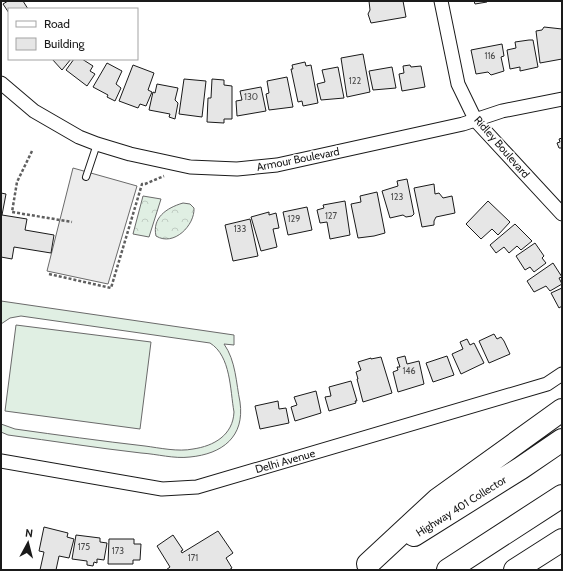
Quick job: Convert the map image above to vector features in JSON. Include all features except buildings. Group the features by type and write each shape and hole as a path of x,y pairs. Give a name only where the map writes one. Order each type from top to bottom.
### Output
{"highway":[{"path":"363,567 437,500 562,410"},
{"name":"Highway 401 Collector","path":"363,567 521,468 562,440"},
{"path":"448,570 562,496"},
{"path":"515,570 562,540"}],"street":[{"name":"Ridley Boulevard","path":"441,1 458,84 476,121 562,214"},
{"name":"Armour Boulevard","path":"1,83 34,111 79,137 97,144 130,154 190,167 237,169 277,165 476,121 502,111 562,99"},
{"name":"Delhi Avenue","path":"1,461 162,489 197,487 547,384 562,374"}],"lane":[{"path":"86,177 97,144"}],"path":[{"path":"32,151 17,182 12,212 72,222"},
{"path":"49,274 111,288 142,184 168,174"}],"green space":[{"path":"143,196 161,199 149,237 133,234"},
{"path":"183,203 190,204 194,208 191,221 187,227 182,232 170,239 163,239 156,236 155,230 158,219 166,211"},
{"path":"1,301 234,335 234,345 224,344 231,358 235,372 240,402 241,414 239,425 235,434 229,442 212,452 190,457 172,457 8,435 1,432 1,424 15,429 187,450 208,445 221,438 230,427 234,412 226,365 217,349 210,343 21,316 10,318 1,324"},
{"path":"16,325 151,342 140,429 5,411"}],"shaded area":[{"path":"73,168 137,186 108,284 47,271"}]}
